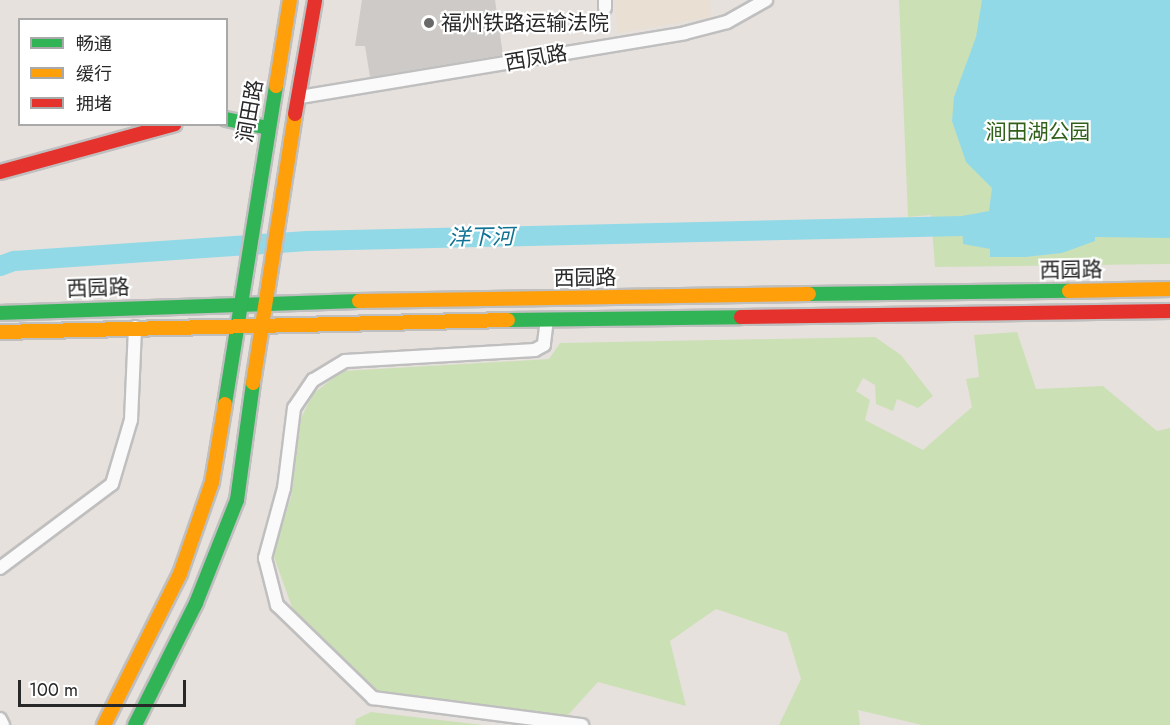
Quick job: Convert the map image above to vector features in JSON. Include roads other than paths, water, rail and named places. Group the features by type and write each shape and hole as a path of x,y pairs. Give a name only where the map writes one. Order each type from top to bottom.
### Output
{"main road":[{"name":"涧田路","path":"104,725 169,598 202,518 216,466 240,323 244,269 290,0"},
{"path":"135,725 192,613 234,512 249,436 269,262 300,97 315,0"},
{"path":"228,119 268,128"},
{"path":"0,172 118,136 166,126"},
{"name":"西园路","path":"0,313 242,303 1170,290"},
{"name":"西园路","path":"0,332 240,323 1170,310"}],"street":[{"name":"西凤路","path":"300,97 685,33 727,22 766,0"},
{"path":"547,319 544,345 535,350 345,361 313,380 294,408 284,489 265,558 277,605 373,698 582,725"},
{"path":"0,568 112,484 131,420 135,327"},
{"path":"0,719 3,725"}],"water":[{"name":"涧田湖公园","path":"982,0 1170,0 1170,238 1095,237 1095,241 1062,253 1025,257 990,257 990,249 963,244 962,216 989,211 992,188 966,162 952,121 954,97 976,37"}],"waterway":[{"name":"洋下河","path":"0,266 14,261 307,241 963,226"}],"place":[{"name":"福州铁路运输法院","path":"429,23"}]}
